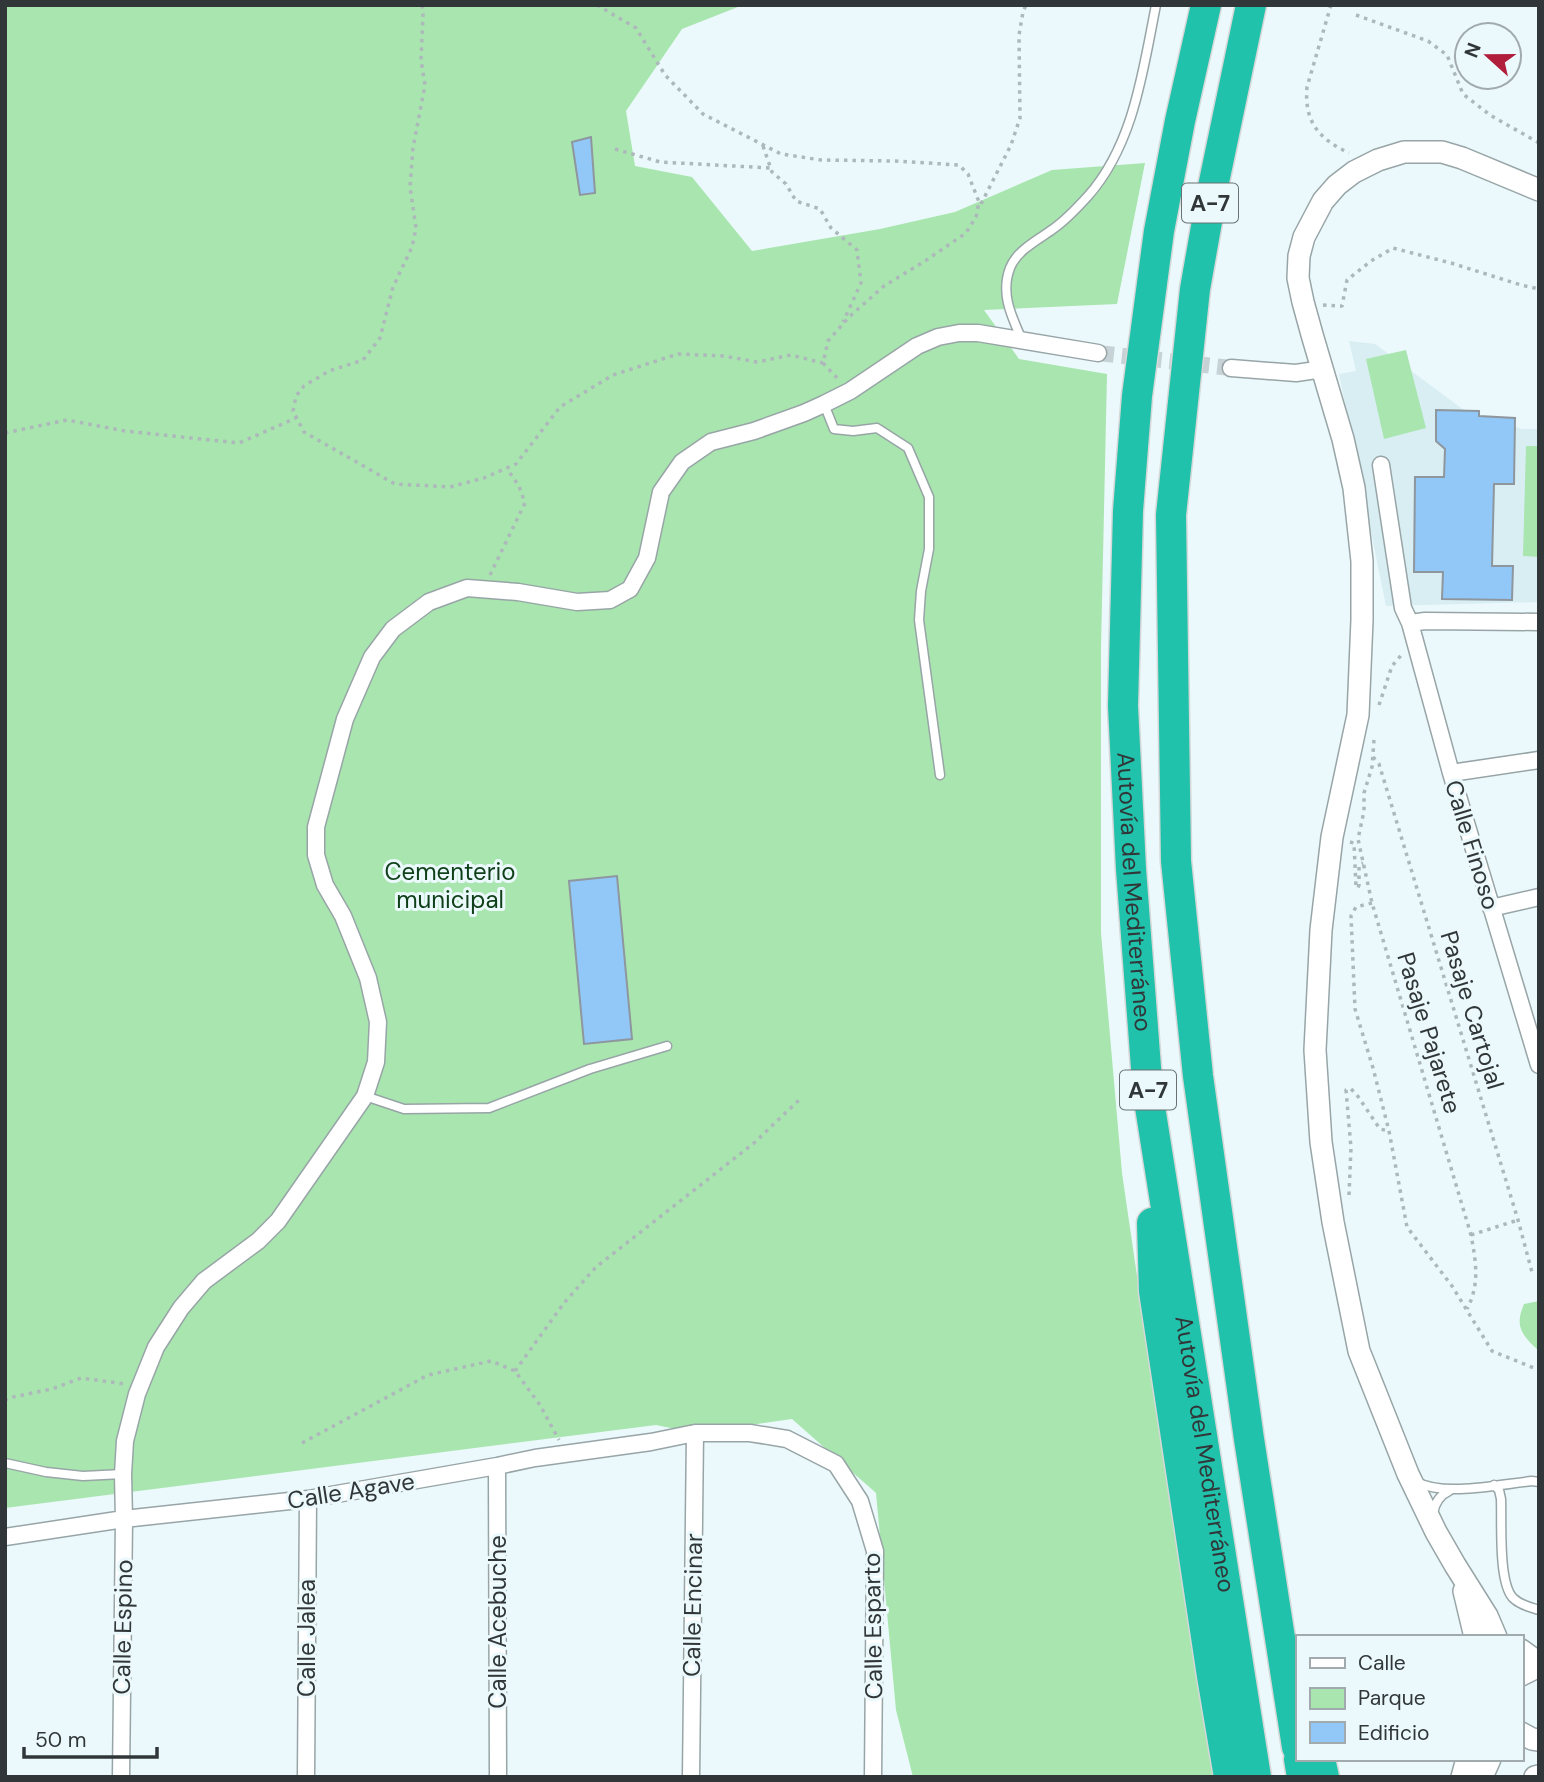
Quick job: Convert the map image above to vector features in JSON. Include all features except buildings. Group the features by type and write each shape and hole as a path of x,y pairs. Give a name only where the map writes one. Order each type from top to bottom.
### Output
{"highway":[{"name":"Autovía del Mediterráneo","path":"1206,5 1159,231 1137,396 1128,511 1123,706 1130,869 1148,1094 1256,1777"},
{"name":"Autovía del Mediterráneo","path":"1251,5 1195,289 1171,515 1176,861 1198,1076 1249,1439 1296,1740"},
{"path":"1148,1094 1154,1291 1229,1777"},
{"path":"1249,1439 1288,1572 1299,1635"}],"street":[{"path":"1495,1635 1487,1616 1431,1522 1408,1474 1359,1351 1333,1222 1321,1142 1315,1050 1321,930 1332,838 1358,715 1362,562 1354,488 1343,439 1298,278 1299,256 1304,237 1323,201 1354,172 1378,160 1404,152 1442,152 1539,190"},
{"name":"Calle Espino","path":"121,1777 123,1474 125,1441 140,1387 156,1347 181,1308 204,1281 258,1241 278,1220 365,1096 376,1062 377,1022 368,978 343,916 325,885 316,855 316,827 345,719 372,657 393,629 429,602 467,589 518,592 578,602 610,600 630,589 647,558 661,492 681,462 711,442 804,414 850,391 917,346 938,337 978,333 1098,353"},
{"path":"1230,368 1296,373 1323,369"},
{"name":"Calle Finoso","path":"1381,465 1406,616 1539,1065"},
{"path":"1406,616 1425,621 1539,622"},
{"path":"1451,773 1539,760"},
{"path":"1491,908 1539,897"},
{"name":"Calle Agave","path":"5,1537 124,1519 308,1499 535,1458 695,1433"},
{"name":"Calle Encinar","path":"691,1777 695,1433"},
{"name":"Calle Esparto","path":"695,1433 750,1433 787,1438 836,1464 860,1501 875,1551 873,1777"},
{"name":"Calle Acebuche","path":"497,1466 498,1777"},
{"name":"Calle Jalea","path":"306,1777 308,1499"},
{"path":"1455,1565 1475,1635"},
{"path":"1487,1616 1505,1635"},
{"path":"1523,1652 1539,1666 1523,1674"},
{"path":"1470,1769 1486,1761"}],"lane":[{"path":"1022,340 1008,309 1006,294 1010,267 1016,257 1055,228 1099,182 1132,114 1156,5"},
{"path":"824,404 834,429 853,431 877,428 908,447 929,497 929,549 919,620 940,775"},
{"path":"365,1096 404,1108 489,1108 590,1069 667,1046"},
{"path":"5,1463 46,1472 83,1476 123,1474"},
{"path":"1408,1474 1426,1486 1452,1489 1539,1482"},
{"path":"1494,1485 1499,1490 1501,1499 1505,1584 1512,1598 1539,1610"},
{"path":"1431,1522 1436,1503 1442,1494 1452,1489"}],"path":[{"path":"422,5 424,15 421,60 425,85 413,148 410,187 416,228 412,247 393,287 380,338 363,360 330,371 304,386 296,396 293,411 304,432 395,484 450,487 484,478 516,464 560,407 613,375 678,354 724,356 757,362 791,355 823,363 850,391"},
{"path":"597,5 636,28 665,75 703,114 781,154 821,160 960,165 968,174 979,202 976,216 966,233 884,286 828,341 823,363"},
{"path":"978,209 1011,145 1020,118 1019,35 1026,5"},
{"path":"1331,5 1307,87 1308,113 1314,127 1332,145 1349,153 1378,160"},
{"path":"1356,15 1428,41 1447,55 1463,94 1490,116 1539,142"},
{"path":"762,144 772,172 786,184 796,201 820,209 831,228 857,250 861,283 840,327"},
{"path":"615,149 660,162 770,168"},
{"path":"1318,305 1342,306 1347,280 1393,248 1539,289"},
{"path":"5,433 67,420 125,431 239,443 296,418"},
{"path":"483,590 525,503 519,486 506,468"},
{"path":"1378,709 1392,666 1401,654 1416,646"},
{"path":"1373,757 1374,732"},
{"name":"Pasaje Pajarete","path":"1373,757 1364,793 1364,811 1358,839 1372,903 1471,1235 1477,1264 1474,1295 1467,1309"},
{"name":"Pasaje Cartojal","path":"1373,757 1379,764 1533,1276"},
{"path":"1332,838 1354,843 1358,888 1359,865 1363,863"},
{"path":"1372,903 1356,906 1351,916 1354,1009 1389,1131 1407,1227 1467,1309 1492,1351 1539,1370"},
{"path":"1333,1222 1345,1209 1350,1192 1351,1148 1346,1090 1351,1089 1357,1095 1380,1129 1389,1131"},
{"path":"515,1371 564,1303 596,1267 754,1143 799,1100"},
{"path":"1471,1235 1518,1220"},
{"path":"302,1443 428,1375 491,1360 515,1371 540,1405 567,1454"},
{"path":"5,1401 8,1398 52,1389 81,1378 140,1387"}],"shaded area":[{"path":"1349,341 1375,344 1468,413 1522,429 1539,429 1539,602 1386,606 1339,374 1356,371"}],"green space":[{"name":"Cementerio municipal","path":"5,5 743,5 682,29 626,111 635,166 692,177 752,251 880,229 955,212 1052,170 1145,163 1117,304 984,310 1019,359 1107,374 1101,647 1101,933 1122,1173 1214,1777 913,1777 896,1710 876,1493 792,1419 695,1433 656,1425 5,1508"},
{"path":"1406,350 1426,428 1384,439 1366,359"},
{"path":"1526,446 1539,446 1539,557 1523,556"},
{"path":"1539,1301 1539,1351 1521,1330 1520,1319 1524,1304"}],"tunnel":[{"path":"1098,353 1231,368"}]}
